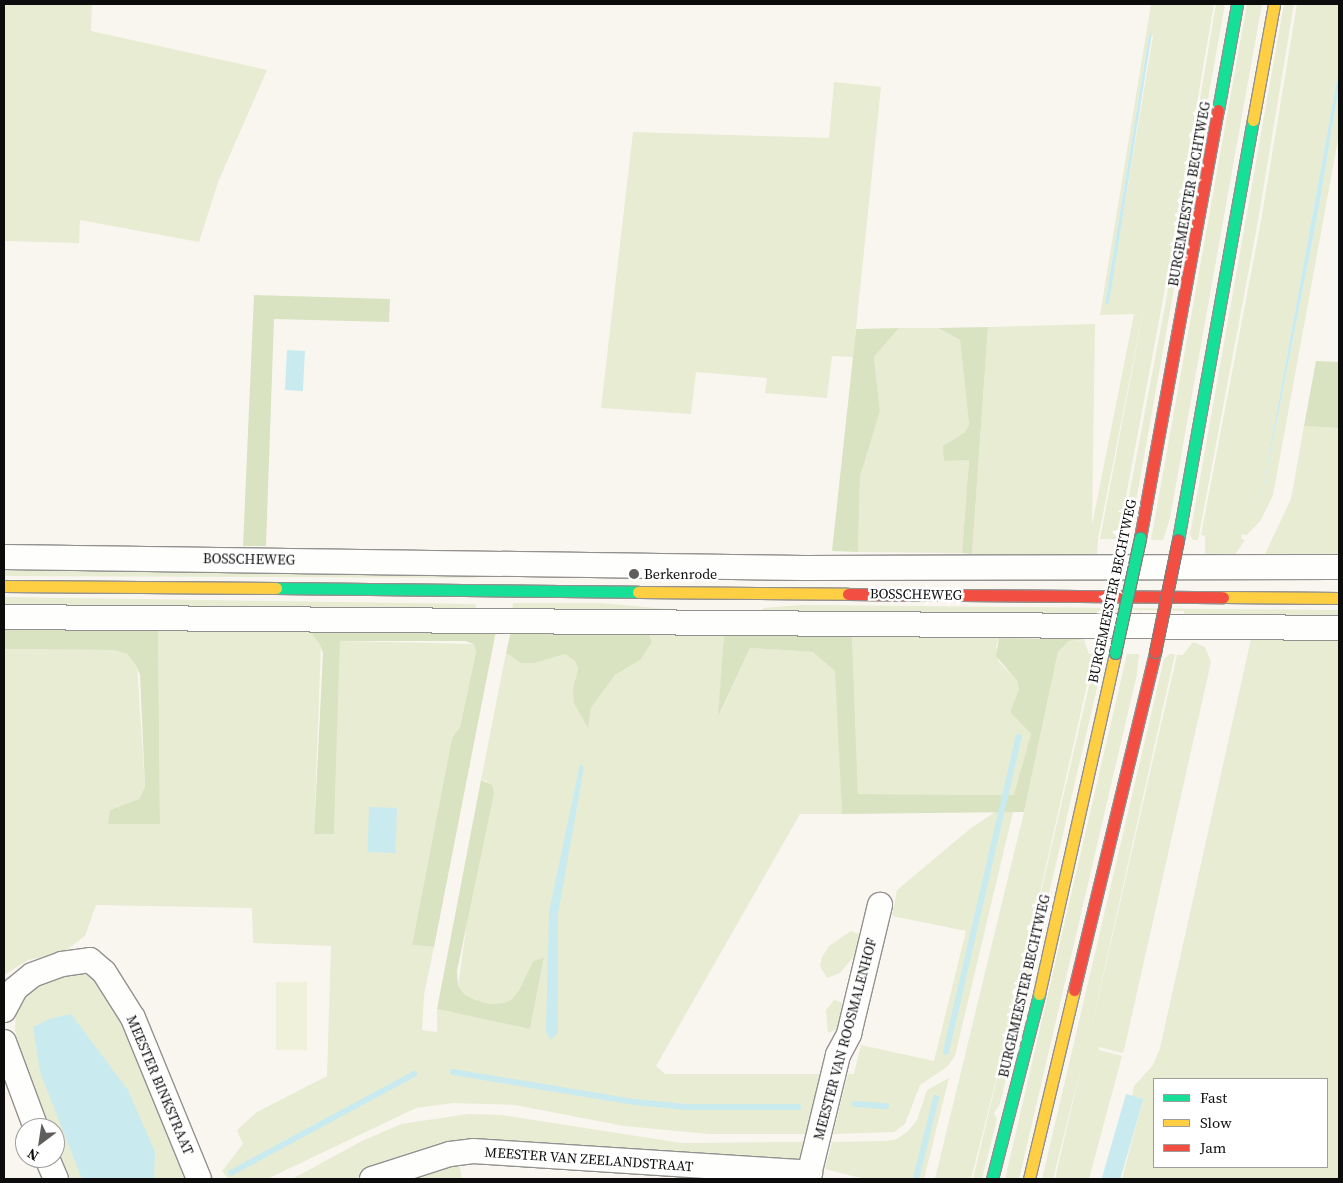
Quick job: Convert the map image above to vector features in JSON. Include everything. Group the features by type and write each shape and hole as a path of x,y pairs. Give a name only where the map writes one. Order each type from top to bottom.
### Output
{"main road":[{"name":"BURGEMEESTER BECHTWEG","path":"992,1179 1030,1033 1140,538 1238,4"},
{"path":"1030,1179 1156,652 1178,540 1274,4"},
{"name":"BOSSCHEWEG","path":"4,586 1339,598"}],"street":[{"name":"BOSSCHEWEG","path":"4,557 803,568 1339,568"},
{"path":"494,564 494,622"},
{"path":"4,617 1339,628"},
{"name":"MEESTER VAN ROOSMALENHOF","path":"809,1176 838,1055 849,1034 880,905"},
{"name":"MEESTER BINKSTRAAT","path":"4,1010 15,989 32,975 74,962 90,960 97,966 133,1018 199,1179"},
{"path":"4,1042 32,1118"},
{"name":"MEESTER VAN ZEELANDSTRAAT","path":"372,1179 402,1174 450,1154 473,1151 809,1176"}],"green space":[{"path":"4,4 92,4 91,31 267,70 218,182 199,242 80,220 79,243 4,241"},
{"path":"1151,4 1214,4 1164,294 1118,539 1100,539 1147,292 1098,539 1097,555 972,554 988,327 1095,324 1092,525 1134,314 1100,315","holes":["1149,34 1153,36 1108,304 1105,304"]},
{"path":"1216,4 1225,4 1133,518 1125,517 1167,295"},
{"path":"1247,4 1262,4 1170,518 1163,540 1151,540"},
{"path":"1284,4 1294,4 1258,221 1198,540 1193,540 1190,535"},
{"path":"1297,4 1339,4 1339,68 1259,511 1318,213 1339,86 1339,134 1273,495 1261,520 1247,535 1242,534 1241,539 1245,540 1234,556 1205,556 1205,536 1201,535 1261,221"},
{"path":"834,82 881,87 853,357 832,356 827,398 765,393 767,378 696,372 691,414 601,408 633,132 829,138"},
{"path":"254,295 390,299 389,322 274,319 266,546 243,546"},
{"path":"988,327 972,554 962,553 969,460 944,461 943,446 964,433 969,425 960,340 938,328"},
{"path":"899,328 938,328 960,340 969,425 964,433 969,460 962,553 858,552 860,477 880,411 874,357"},
{"path":"899,328 874,357 880,411 860,477 858,552 832,551 856,329"},
{"path":"1316,361 1339,362 1339,428 1304,426"},
{"path":"1304,426 1339,428 1339,554 1265,554 1291,499"},
{"path":"4,563 478,574 476,578 4,576"},
{"path":"4,597 475,604 476,607 475,611 4,610"},
{"path":"513,603 600,603 689,611 512,611"},
{"path":"801,605 1339,610 1339,623 1184,621 1184,611 1141,610 1141,618 1140,610 1103,610 1103,620 763,613 763,608"},
{"path":"4,624 158,625 160,824 108,824 110,810 139,799 145,787 140,675 136,665 127,654 114,650 4,649"},
{"path":"158,625 307,627 321,644 314,833 334,834 340,641 474,644 476,652 460,727 452,738 412,945 434,947 424,995 422,1030 437,1032 437,1009 530,1029 544,959 533,961 519,990 511,1000 503,1003 490,1004 476,1000 465,995 458,986 487,781 481,780 506,653 522,663 535,663 565,654 575,661 578,669 573,688 588,727 591,708 615,675 640,660 648,633 724,634 719,716 750,648 813,652 825,660 835,670 838,694 842,814 800,814 656,1066 665,1074 824,1074 810,1134 709,1134 624,1126 515,1105 453,1103 416,1108 267,1179 228,1179 222,1171 243,1144 237,1130 257,1112 327,1076 331,946 253,943 252,908 96,905 85,936 64,952 28,960 4,975 4,649 114,650 127,654 137,665 145,787 139,799 110,810 160,824"},
{"path":"307,628 496,631 434,947 412,945 452,738 460,727 476,652 474,644 465,641 340,641 334,834 314,834 323,653 320,644"},
{"path":"511,631 648,633 652,642 640,660 615,675 591,708 588,728 574,703 573,688 578,669 575,661 565,654 535,663 521,663 506,653"},
{"path":"724,634 852,635 858,794 1014,795 1031,734 1010,712 1019,689 1017,681 996,656 999,638 1086,639 1069,641 1058,652 1024,812 842,814 835,671 813,652 750,648 718,717"},
{"path":"852,635 999,638 996,646 999,662 1017,681 1019,689 1010,712 1031,734 1015,795 858,794"},
{"path":"1251,639 1339,639 1339,1179 1122,1179 1143,1099 1132,1096 1134,1086 1153,1065 1160,1048"},
{"path":"1084,640 1089,654 1094,654 1007,1038 1092,673 1100,675 1000,1104 994,1113 997,1119 982,1179 973,1179 1006,1041 971,1179 935,1179 1024,812 1058,652 1069,641"},
{"path":"1193,642 1205,647 1211,662 1123,1053 1099,1047 1099,1050 1122,1056 1089,1179 1055,1179 1082,1063 1053,1179 1042,1179 1164,659 1169,654 1175,654 1084,1060 1177,655 1183,655"},
{"path":"1127,654 1139,654 1137,674 1019,1179 1005,1179"},
{"path":"481,780 492,785 494,793 457,971 458,986 465,995 476,1000 490,1004 503,1003 511,1000 519,990 533,961 544,958 530,1029 437,1009"},
{"path":"995,812 1013,812 955,1056 947,1067 920,1085 905,1124 894,1132 833,1134 848,1074 854,1074 861,1045 934,1061 966,931 892,916 897,890 971,828"},
{"path":"851,931 860,935 856,954 840,973 827,978 820,966 822,957 829,946"},
{"path":"86,973 98,978 118,1009 190,1179 70,1179 65,1167 65,1118 46,1118 24,1062 15,1030 16,1007 28,988 62,976"},
{"path":"276,982 307,982 307,1050 276,1050"},
{"path":"834,1000 841,1002 843,1013 837,1029 828,1033 826,1010"},
{"path":"949,1078 924,1179 865,1179 825,1169 832,1142 886,1141 897,1139 908,1131 917,1120 927,1090"},
{"path":"468,1114 502,1115 681,1143 808,1142 801,1162 457,1146 353,1179 292,1179 362,1141 401,1124"},
{"path":"459,1163 462,1179 414,1179 415,1178"}],"water":[{"path":"1152,33 1108,305 1105,304 1149,35"},
{"path":"1339,68 1339,86 1318,213 1259,511"},
{"path":"287,350 305,351 303,391 285,390"},
{"path":"580,764 584,767 558,914 558,1032 551,1040 546,1032 549,912"},
{"path":"369,807 397,808 395,853 367,852"},
{"path":"71,1014 128,1090 155,1152 154,1178 82,1179 65,1136 65,1118 58,1118 40,1072 33,1027 52,1018"},
{"path":"1126,1094 1143,1099 1120,1179 1102,1179"}],"waterway":[{"path":"946,1052 1019,737"},
{"path":"453,1072 635,1102 686,1107 798,1107"},
{"path":"231,1173 414,1074"},
{"path":"916,1179 936,1098"},
{"path":"855,1104 886,1106"}],"traffic: fast":[{"path":"1218,110 1237,4"},
{"path":"1178,540 1253,120"},
{"path":"1115,653 1140,538"},
{"path":"276,588 638,592"},
{"path":"992,1179 1039,994"}],"traffic: slow":[{"path":"1253,120 1274,4"},
{"path":"4,586 276,588"},
{"path":"638,592 848,594"},
{"path":"1223,597 1339,598"},
{"path":"1039,994 1115,653"},
{"path":"1029,1179 1074,990"}],"traffic: jam":[{"path":"1140,538 1218,110"},
{"path":"1155,652 1178,540"},
{"path":"848,594 1223,597"},
{"path":"1074,990 1155,652"}],"place":[{"name":"Berkenrode","path":"634,574"}]}
